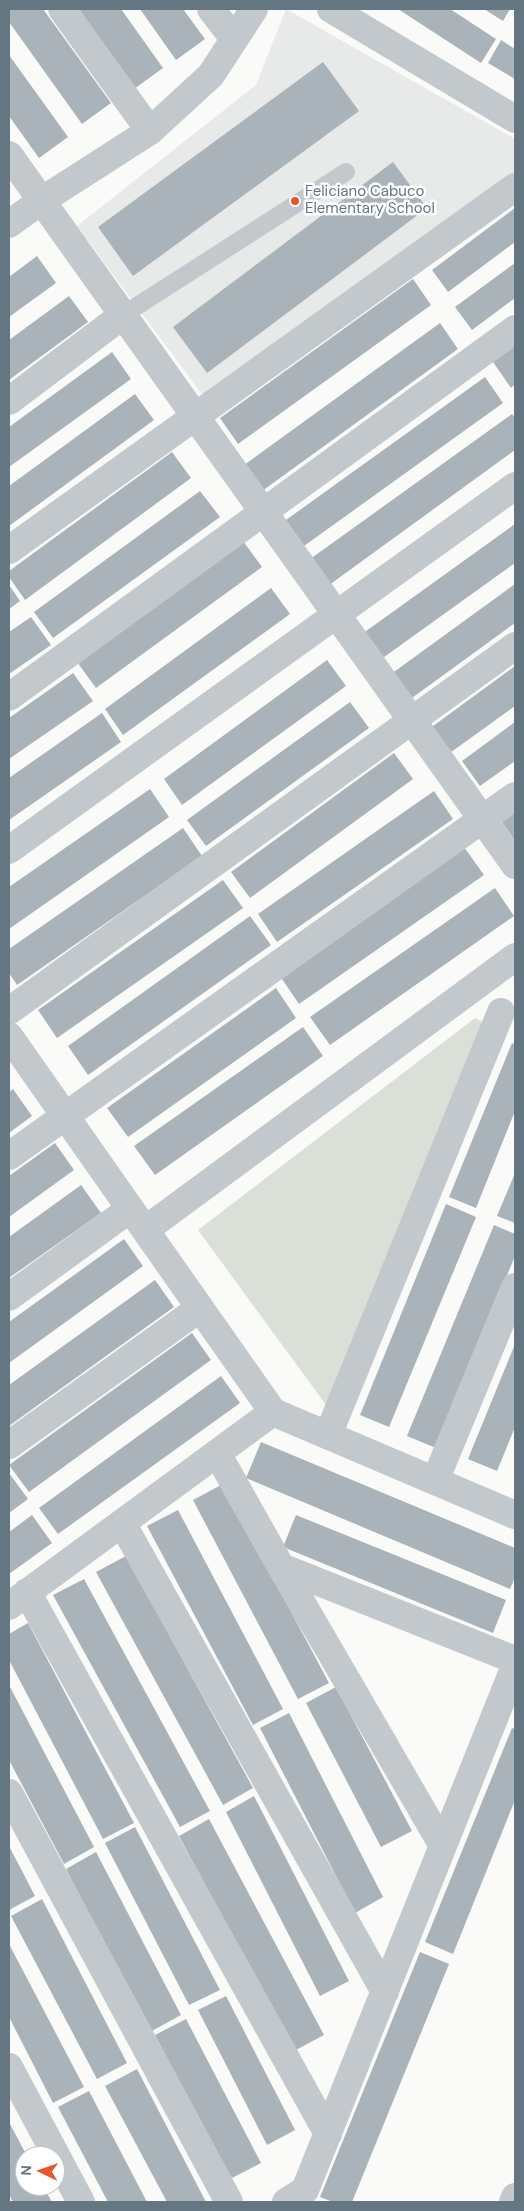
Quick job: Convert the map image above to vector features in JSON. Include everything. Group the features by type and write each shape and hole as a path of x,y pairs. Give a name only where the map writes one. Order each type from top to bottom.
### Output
{"street":[{"path":"62,9 150,131"},
{"path":"210,9 234,39"},
{"path":"9,224 41,200 150,131 212,75 254,9"},
{"path":"331,9 515,119"},
{"path":"9,155 515,865"},
{"path":"9,550 515,187"},
{"path":"9,401 123,315"},
{"path":"9,697 515,329"},
{"path":"9,850 515,486"},
{"path":"9,1011 515,646"},
{"path":"9,1156 64,1115 515,796"},
{"path":"9,1297 138,1220 462,997 515,956"},
{"path":"328,1435 508,1015 462,997"},
{"path":"9,1036 273,1412 515,1515"},
{"path":"435,1481 515,1287"},
{"path":"9,1445 200,1308"},
{"path":"273,1412 18,1599 328,2134"},
{"path":"217,1453 280,1567 443,1846"},
{"path":"122,1523 384,1992"},
{"path":"280,1567 515,1660"},
{"path":"286,2202 305,2190 515,1666"},
{"path":"9,1793 229,2202"},
{"path":"9,2067 81,2202"},
{"path":"513,2202 515,2197"}],"lane":[{"path":"123,315 346,172"}],"shaded area":[{"name":"Feliciano Cabuco Elementary School","path":"286,9 515,139 515,175 204,397 77,226 256,85"},
{"path":"475,1018 489,1025 329,1409 198,1230"}],"building":[{"path":"9,9 43,9 111,103 82,124 9,22"},
{"path":"76,9 121,9 163,68 134,89"},
{"path":"140,9 183,9 205,39 176,60"},
{"path":"398,9 450,9 496,39 481,63"},
{"path":"484,9 510,9 503,21"},
{"path":"501,40 515,49 515,79 488,63"},
{"path":"9,55 68,137 39,158 9,116"},
{"path":"323,62 359,111 133,276 98,227"},
{"path":"393,162 427,208 207,373 173,327"},
{"path":"515,208 515,242 448,292 432,270"},
{"path":"37,256 56,283 9,317 9,277"},
{"path":"515,263 515,298 472,330 455,307"},
{"path":"413,279 431,305 238,444 220,418"},
{"path":"69,296 88,322 9,380 9,340"},
{"path":"440,323 458,349 258,494 240,468"},
{"path":"515,346 515,384 511,388 493,362"},
{"path":"112,352 131,379 9,467 9,427"},
{"path":"485,377 503,403 297,551 279,525"},
{"path":"135,394 154,420 9,526 9,486"},
{"path":"512,414 515,418 515,450 325,588 306,562"},
{"path":"172,452 191,478 25,600 9,577 9,571"},
{"path":"200,491 220,517 53,638 34,612"},
{"path":"515,524 515,563 380,660 362,634"},
{"path":"243,541 262,567 96,688 77,662"},
{"path":"515,584 515,623 405,703 387,677"},
{"path":"9,585 20,601 9,609"},
{"path":"271,588 290,614 123,735 105,709"},
{"path":"31,617 51,645 9,674 9,632"},
{"path":"327,660 346,686 182,805 164,779"},
{"path":"515,666 515,706 447,755 429,729"},
{"path":"73,673 93,701 9,759 9,718"},
{"path":"350,702 369,728 206,846 187,820"},
{"path":"102,713 121,742 9,820 9,778"},
{"path":"515,722 515,761 480,786 462,761"},
{"path":"394,753 413,779 250,898 231,872"},
{"path":"150,789 169,817 9,929 9,887"},
{"path":"434,791 453,819 277,942 258,914"},
{"path":"515,812 515,841 502,822"},
{"path":"183,828 202,856 17,985 9,973 9,949"},
{"path":"464,847 484,875 299,1004 280,976"},
{"path":"223,880 243,908 57,1038 38,1010"},
{"path":"495,888 514,916 330,1045 310,1017"},
{"path":"250,916 271,945 88,1075 68,1046"},
{"path":"276,988 296,1018 128,1137 107,1108"},
{"path":"303,1027 323,1056 155,1175 134,1146"},
{"path":"512,1043 515,1045 515,1111 476,1208 449,1197"},
{"path":"13,1089 32,1116 9,1133 9,1092"},
{"path":"55,1143 74,1170 9,1217 9,1176"},
{"path":"515,1173 515,1223 497,1216"},
{"path":"81,1185 101,1213 9,1278 9,1237"},
{"path":"446,1204 476,1217 389,1427 360,1415"},
{"path":"494,1225 515,1234 515,1256 436,1448 407,1436"},
{"path":"124,1239 143,1266 9,1363 9,1322"},
{"path":"155,1280 174,1307 9,1426 9,1385"},
{"path":"192,1333 211,1360 29,1492 9,1465"},
{"path":"515,1344 515,1427 497,1471 468,1459"},
{"path":"221,1376 240,1403 58,1534 39,1508"},
{"path":"261,1442 515,1548 515,1577 510,1589 246,1478"},
{"path":"9,1473 28,1499 9,1513"},
{"path":"223,1484 329,1683 298,1699 193,1500"},
{"path":"178,1510 283,1709 253,1725 147,1526"},
{"path":"32,1515 52,1543 9,1574 9,1532"},
{"path":"296,1515 506,1600 493,1633 283,1547"},
{"path":"126,1556 253,1788 223,1805 96,1572"},
{"path":"84,1579 210,1811 180,1827 53,1595"},
{"path":"28,1623 134,1823 103,1839 9,1660 9,1634"},
{"path":"9,1685 94,1847 64,1864 9,1760"},
{"path":"336,1687 412,1831 381,1847 306,1703"},
{"path":"289,1713 383,1897 355,1913 260,1728"},
{"path":"512,1728 515,1729 515,1800 453,1954 425,1942"},
{"path":"254,1796 349,1981 320,1996 226,1812"},
{"path":"209,1819 324,2035 294,2051 179,1836"},
{"path":"135,1827 220,1990 189,2005 105,1843"},
{"path":"9,1846 35,1896 9,1910"},
{"path":"96,1852 181,2015 150,2032 66,1869"},
{"path":"42,1899 127,2063 97,2079 11,1916"},
{"path":"9,1944 84,2087 53,2103 9,2017"},
{"path":"420,1952 449,1964 352,2202 333,2202 320,2197"},
{"path":"226,1996 295,2130 267,2145 198,2010"},
{"path":"186,2019 261,2163 230,2179 155,2035"},
{"path":"137,2069 206,2202 167,2202 105,2086"},
{"path":"89,2091 147,2202 108,2202 58,2107"},
{"path":"9,2122 22,2146 15,2146 15,2196 49,2196 52,2202 13,2202 9,2194"}],"place":[{"name":"Feliciano Cabuco Elementary School","path":"295,201"}]}
